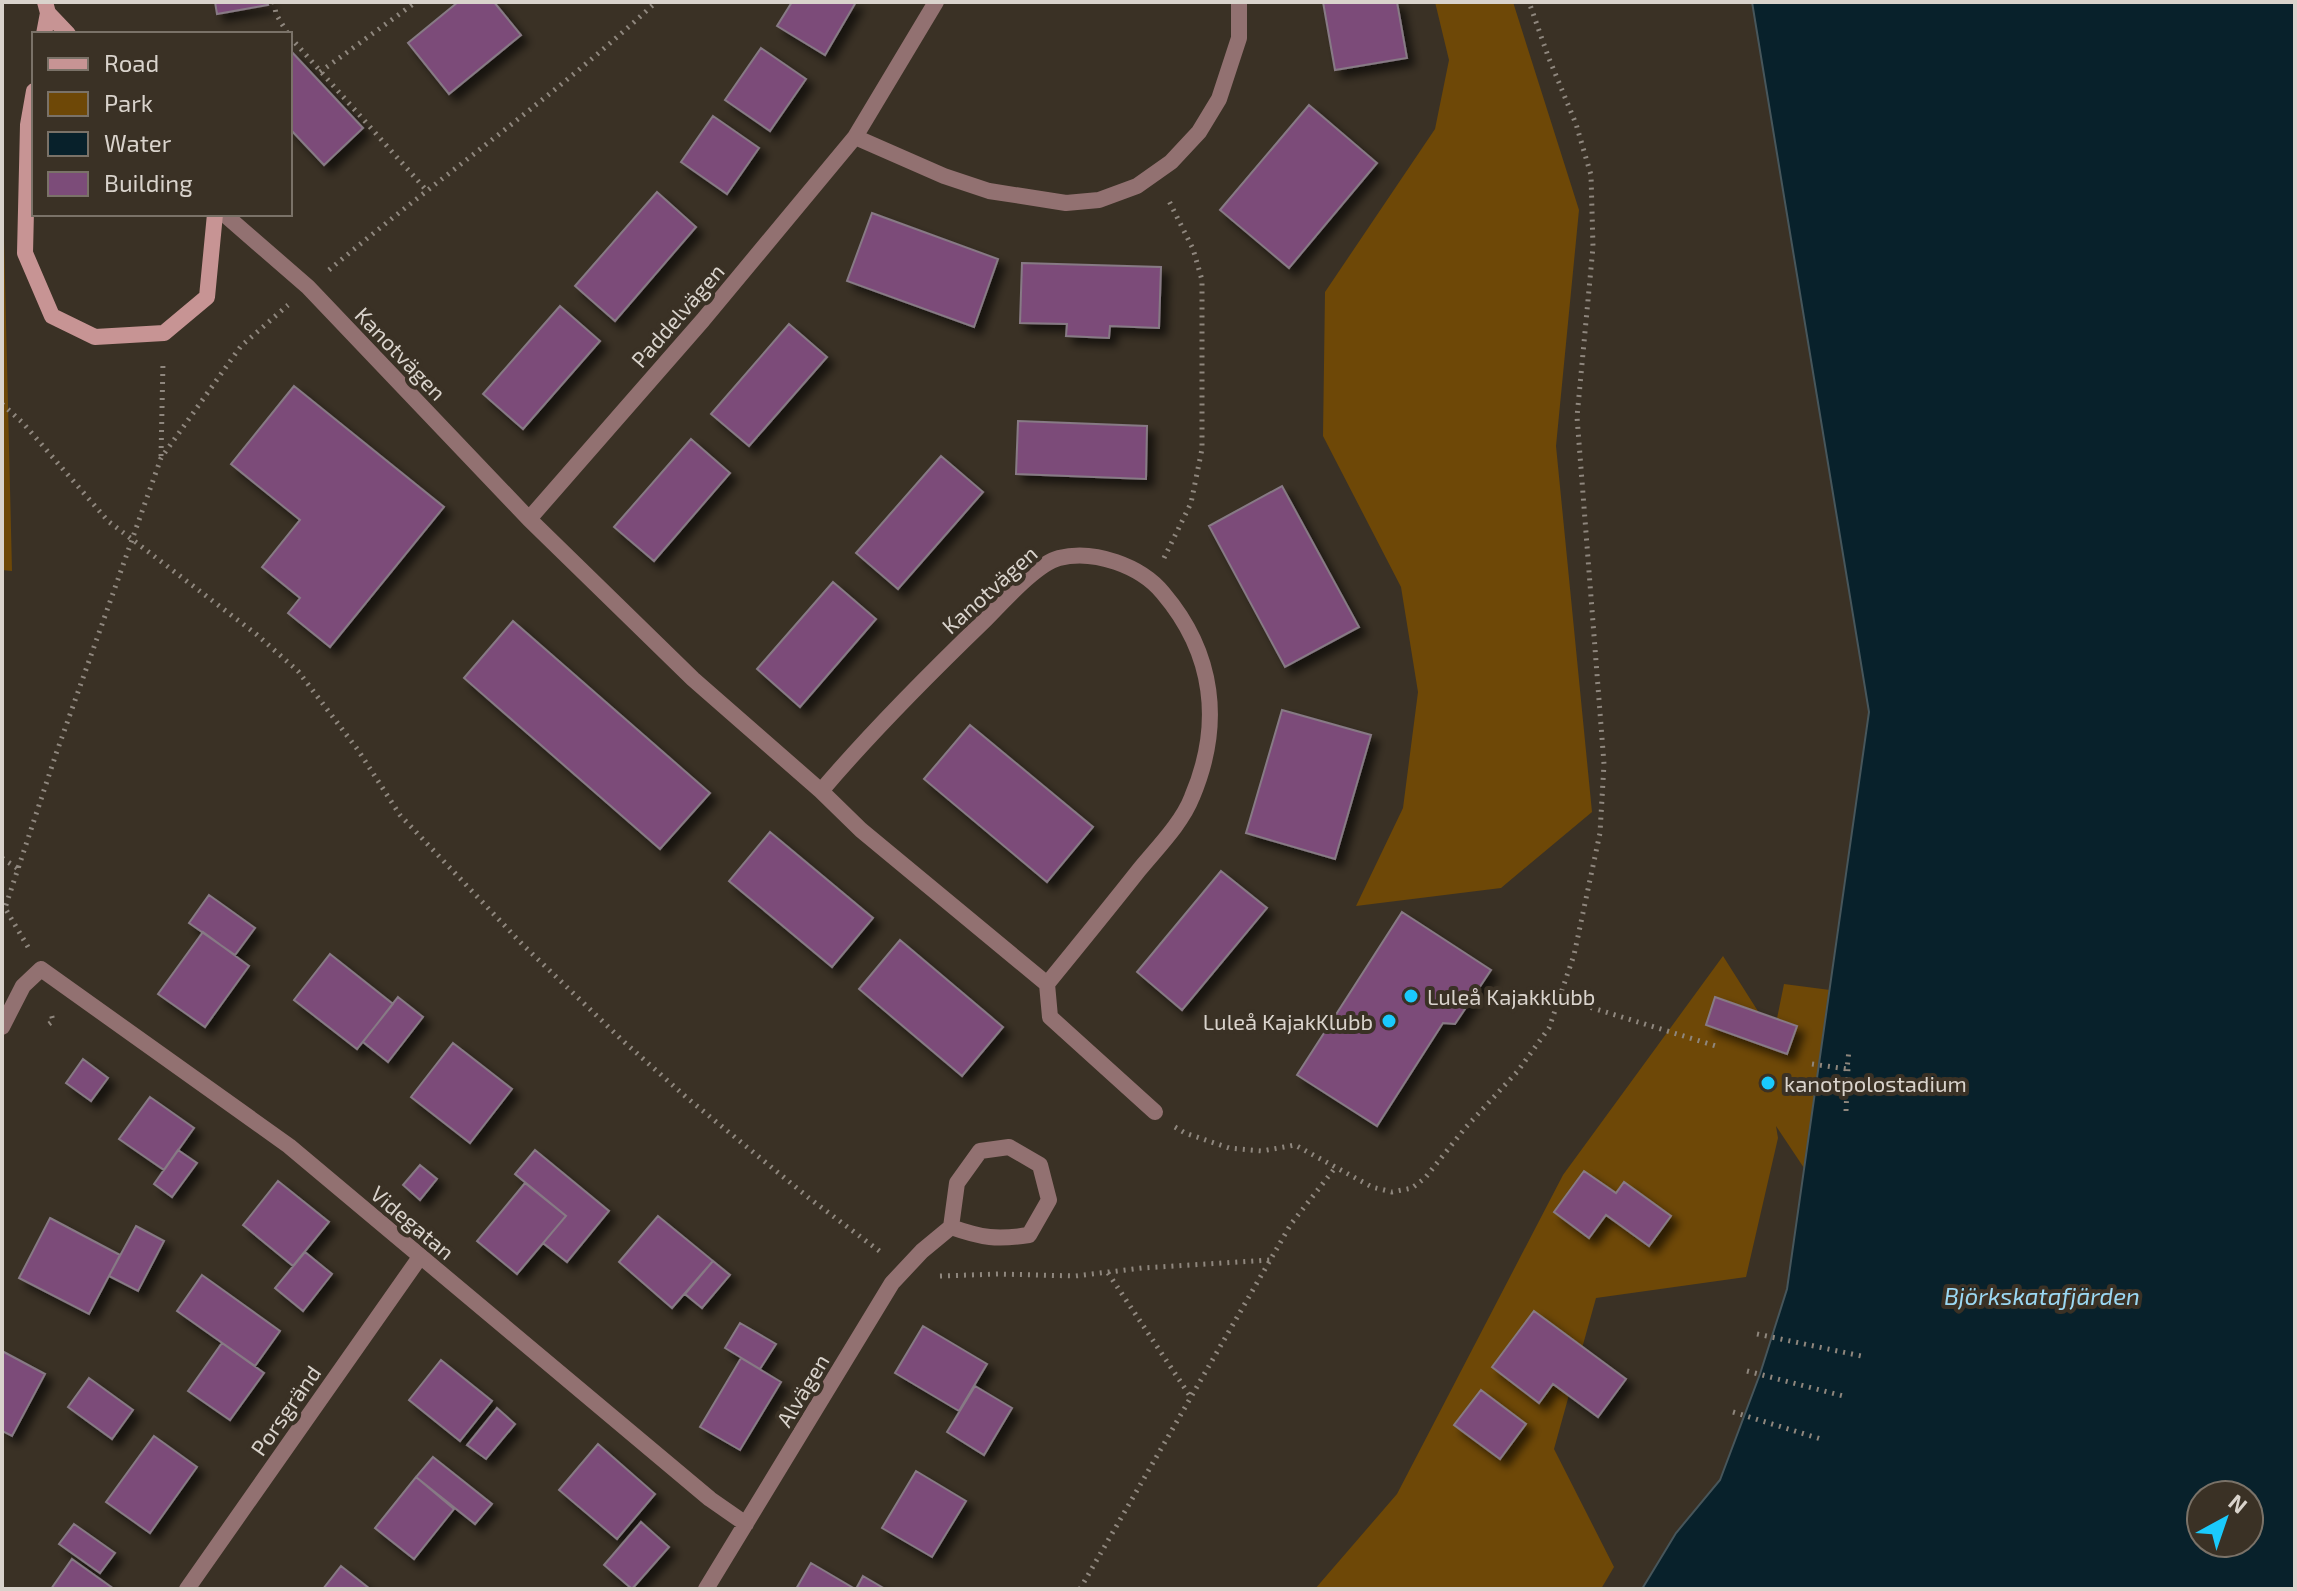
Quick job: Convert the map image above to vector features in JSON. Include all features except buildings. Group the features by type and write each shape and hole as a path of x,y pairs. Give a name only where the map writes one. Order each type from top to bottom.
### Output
{"street":[{"name":"Paddelvägen","path":"529,519 703,320 855,137 936,2"},
{"path":"855,137 944,176 989,191 1066,203 1099,200 1137,186 1171,162 1199,132 1219,99 1239,38 1239,2"},
{"path":"44,32 47,8"},
{"path":"47,8 66,32"},
{"path":"32,102 28,125 25,253 52,316 95,337 164,333 207,297 215,216"},
{"name":"Kanotvägen","path":"226,216 308,287 529,519 693,679 861,830 1047,984 1161,844 1192,800 1208,750 1210,693 1199,647 1179,611 1153,581 1115,562 1091,555 1057,558 1027,579 918,685 821,791"},
{"path":"2,1027 23,986 41,969"},
{"name":"Videgatan","path":"41,969 289,1146 710,1499 746,1524"},
{"path":"1047,984 1050,1017 1155,1112"},
{"path":"1009,1147 1040,1165 1049,1200 1029,1235 1005,1239 982,1238 951,1227 957,1183 980,1151 1009,1147"},
{"name":"Alvägen","path":"706,1589 892,1283 951,1227"},
{"name":"Porsgränd","path":"187,1589 420,1257"}],"path":[{"path":"274,2 276,14 287,32"},
{"path":"320,72 416,2"},
{"path":"41,969 5,908 161,458 241,346 308,287 613,42 656,2"},
{"path":"1155,1112 1185,1133 1229,1148 1262,1151 1295,1145 1372,1187 1392,1192 1412,1188 1425,1178 1466,1127 1517,1072 1549,1028 1560,998 1574,955 1600,833 1604,764 1577,417 1593,247 1591,175 1576,124 1529,2"},
{"path":"292,39 427,191"},
{"path":"1153,174 1171,203 1201,270 1202,449 1191,503 1153,581"},
{"path":"161,458 164,333"},
{"path":"2,404 23,423 108,521 298,671 358,750 400,815 522,944 622,1040 809,1198 879,1251 939,1276 1075,1276 1142,1268 1270,1260"},
{"path":"2,858 17,868"},
{"path":"1560,998 1716,1046"},
{"path":"1846,1111 1849,1050"},
{"path":"1812,1064 1848,1067"},
{"path":"1080,1589 1291,1224 1335,1168"},
{"path":"1108,1273 1190,1396"},
{"path":"1757,1334 1866,1357"},
{"path":"1747,1371 1847,1397"},
{"path":"1733,1412 1824,1440"}],"green space":[{"path":"1435,2 1513,2 1579,210 1556,446 1592,812 1501,888 1356,906 1403,808 1418,692 1401,587 1323,436 1325,292 1435,129 1449,60"},
{"path":"2,155 12,571 2,570"},
{"path":"1723,956 1761,1016 1772,1043 1784,984 1830,990 1804,1168 1776,1126 1778,1138 1746,1277 1596,1298 1554,1449 1614,1567 1601,1589 1315,1589 1397,1494 1563,1175"}],"water":[{"name":"Björkskatafjärden","path":"1752,2 2295,2 2295,1589 1642,1589 1676,1533 1720,1480 1760,1374 1787,1289 1869,712"}],"place":[{"name":"Luleå Kajakklubb","path":"1411,996"},
{"name":"Luleå KajakKlubb","path":"1389,1021"},
{"name":"kanotpolostadium","path":"1768,1083"}]}
